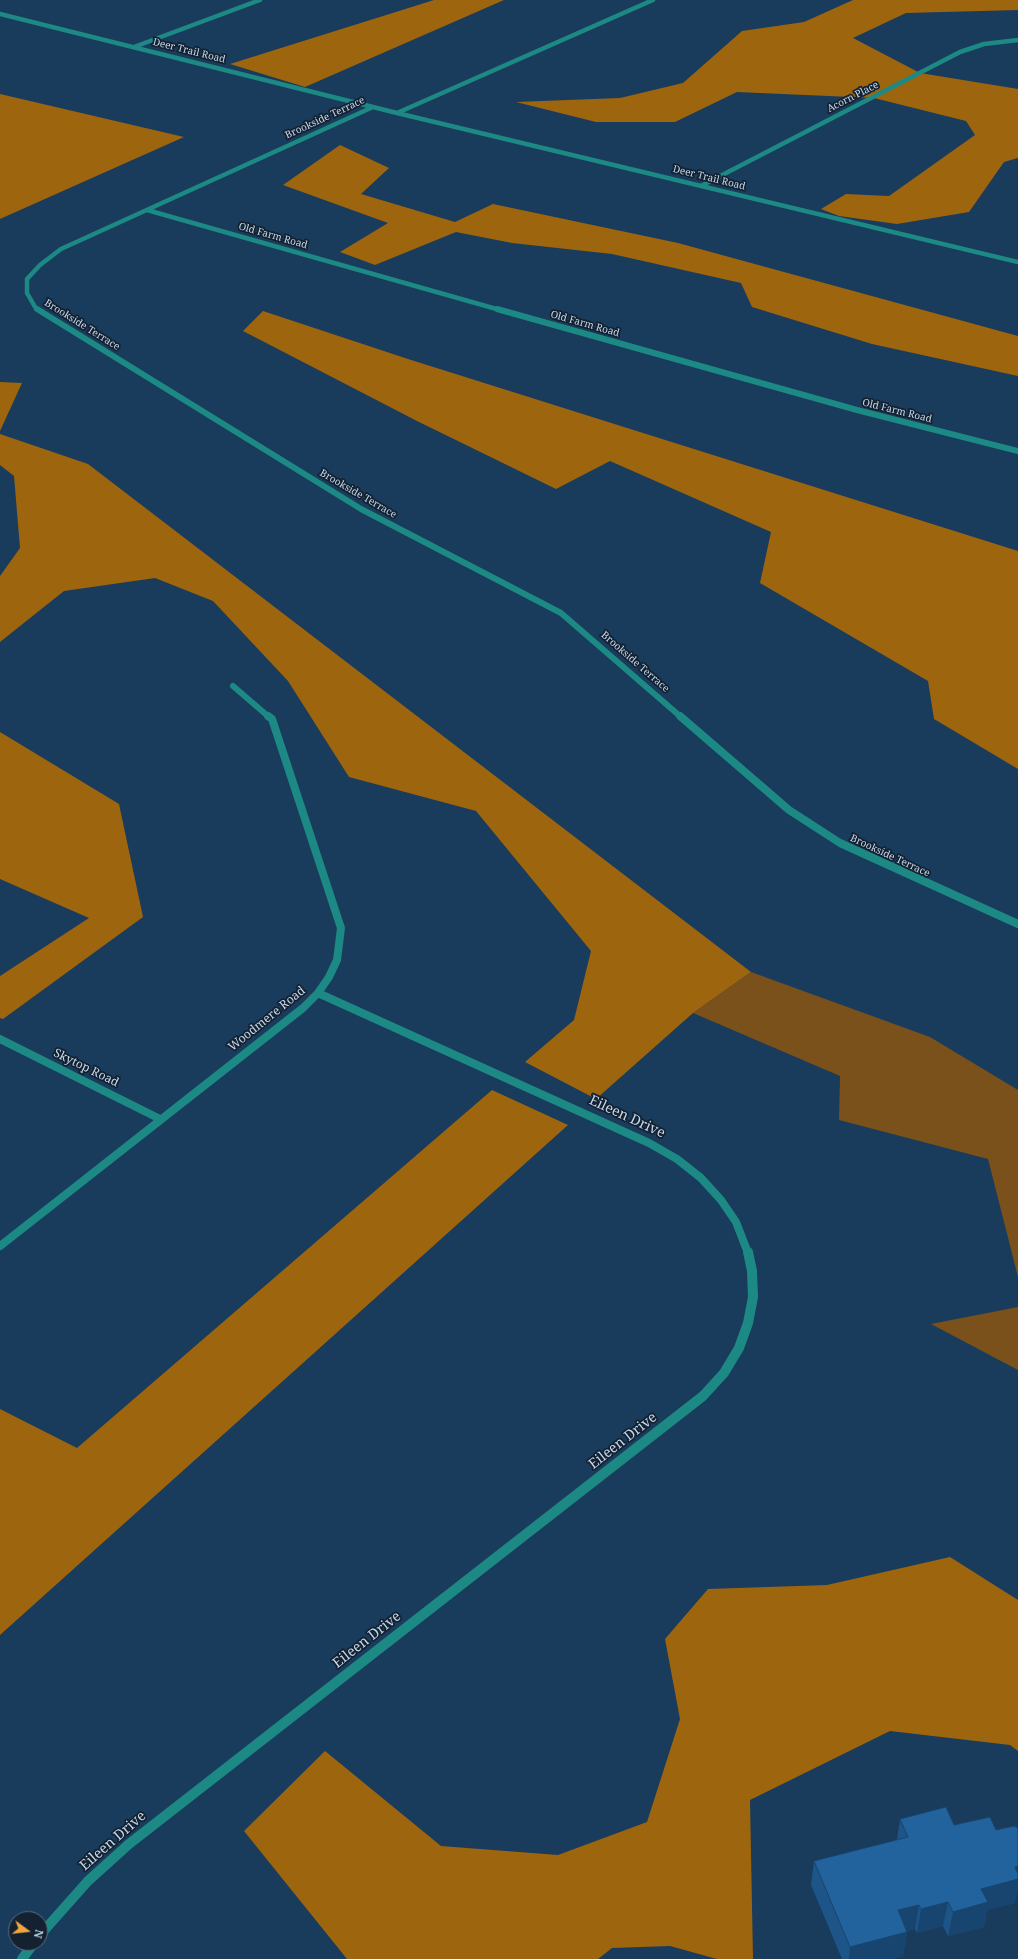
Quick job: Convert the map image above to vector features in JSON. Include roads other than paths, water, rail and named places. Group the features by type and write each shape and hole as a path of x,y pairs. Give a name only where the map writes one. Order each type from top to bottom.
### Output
{"street":[{"path":"134,47 260,0"},
{"path":"396,112 652,0"},
{"name":"Deer Trail Road","path":"0,14 373,107 1018,262"},
{"name":"Acorn Place","path":"701,186 960,52 984,44 1018,40"},
{"name":"Brookside Terrace","path":"373,107 61,250 40,265 26,279 27,293 35,307 362,509 561,613 789,810 840,843 1018,924"},
{"name":"Old Farm Road","path":"147,210 850,408 1018,451"},
{"name":"Woodmere Road","path":"0,1246 303,1008 318,992 329,977 337,960 341,928 337,912 272,719 233,686"},
{"name":"Eileen Drive","path":"48,1926 88,1881 129,1844 703,1396 724,1373 739,1348 748,1323 753,1297 752,1272 746,1246 736,1222 721,1200 701,1178 677,1159 649,1143 318,992"},
{"name":"Skytop Road","path":"0,1039 160,1119"}]}
